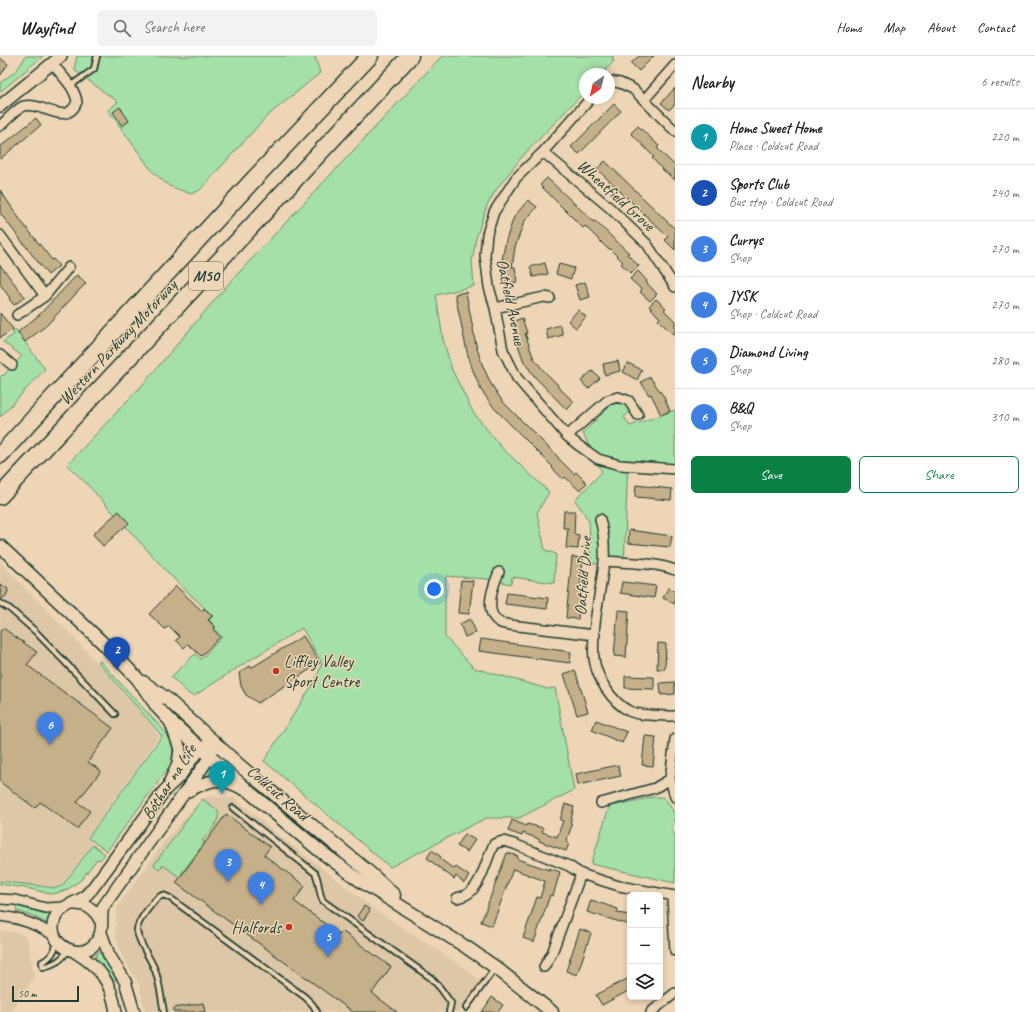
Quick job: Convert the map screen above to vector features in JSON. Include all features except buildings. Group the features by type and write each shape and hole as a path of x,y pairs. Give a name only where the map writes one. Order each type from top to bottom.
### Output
{"highway":[{"name":"Western Parkway Motorway","path":"0,455 253,180 370,56"},
{"name":"Western Parkway Motorway","path":"0,496 410,56"}],"main road":[{"name":"Coldcut Road","path":"0,546 106,646 137,678 158,708 170,721 253,795 320,851 352,874 495,967 552,1012"},
{"name":"Coldcut Road","path":"137,678 168,698 213,741 371,874 414,914"}],"street":[{"path":"0,106 56,59 76,96 77,102 72,110 67,113 45,110 33,105 23,106 0,126"},
{"path":"644,100 675,65"},
{"path":"615,82 633,89 675,132"},
{"name":"Oatfield Avenue","path":"585,104 543,152 516,178 494,212 488,234 485,255 489,287 495,308 503,350 517,378 567,436 598,459 620,465 675,469"},
{"name":"Wheatfield Grove","path":"543,152 610,208 647,244 675,287"},
{"path":"0,235 45,296"},
{"path":"18,315 45,296 69,267"},
{"path":"495,308 544,297 550,298"},
{"path":"0,355 12,366"},
{"path":"567,436 608,400 618,397 628,401 638,415"},
{"name":"Oatfield Drive","path":"600,519 604,536 604,560 595,635 594,661 606,691 619,704 631,712 650,715 675,716"},
{"path":"604,560 640,563 675,570"},
{"path":"499,572 493,586 490,608 494,617 500,622 510,625 595,635"},
{"path":"166,790 178,764 180,751 170,721"},
{"path":"675,739 670,780 675,798"},
{"name":"Bóthar na Life","path":"72,951 89,949 95,944 101,928 101,915 103,907 186,792 213,741"},
{"name":"Bóthar na Life","path":"56,939 54,923 56,916 68,906 83,898 92,889 166,790 206,752"},
{"path":"186,792 210,780 219,780 232,783 253,795"},
{"path":"601,803 655,788 670,780"},
{"path":"457,898 467,895 478,882 483,872 489,852 494,844 503,841 568,866 581,874 619,886 673,896 675,950"},
{"path":"544,967 552,953 581,874"},
{"path":"0,899 15,900 46,908 79,904 86,905 93,909 98,915 109,955 125,981 134,1012"},
{"path":"0,916 20,919 40,926 72,951 86,959 100,972 111,988 116,1012"},
{"path":"651,1012 675,993"}],"lane":[{"path":"70,86 94,69 97,56"},
{"path":"0,603 10,609 35,631 115,714"},
{"path":"233,808 315,873 318,877 320,896 323,901 431,978 441,989 451,1004 449,1012"},
{"path":"164,1012 155,972 137,927 138,923 152,904 161,895 170,898 305,998 316,1012"},
{"path":"56,939 52,955 42,962 43,967 54,964 72,951"},
{"path":"466,1008 495,967"}],"shaded area":[{"path":"0,562 76,640 129,698 159,736 88,837 92,845 62,884 57,887 0,880"},
{"path":"209,796 235,798 275,832 377,911 463,967 481,981 458,1012 145,1012 139,984 123,958 115,935 117,908 168,837 204,798"},
{"path":"0,931 15,932 23,935 28,940 34,977 11,1012 0,1012"}],"green space":[{"path":"26,56 43,56 0,92 0,83 17,70"},
{"path":"77,56 315,56 320,73 266,117 200,190 191,194 169,186 152,171 108,110 118,102 74,70"},
{"path":"442,56 614,56 612,58 614,61 608,68 579,68 579,97 521,158 498,187 487,205 476,238 472,262 474,286 436,295 443,339 452,370 473,412 501,447 549,492 537,513 545,550 556,554 554,583 512,577 511,584 487,579 446,576 445,637 474,668 548,689 555,688 574,790 519,818 486,818 390,867 264,761 316,679 322,663 302,628 194,696 189,694 171,677 195,654 201,659 222,637 214,629 216,627 209,620 213,616 170,575 87,484 67,465 145,382 230,282"},
{"path":"15,329 45,369 0,417 0,377 2,375 3,376 22,356 3,342 14,334 12,332"},
{"path":"624,402 631,411 624,417 630,426 675,410 675,464 628,460 624,567 591,563 589,521 575,500 602,472 583,433 613,403"},
{"path":"100,661 167,734 171,742 172,750 172,758 169,767 107,851 88,838 162,736 98,662"},
{"path":"212,762 228,777 214,776 198,779"},
{"path":"652,797 662,797 667,801 675,815 672,830 675,836 675,883 591,864 609,807"},
{"path":"202,799 218,810 218,819 214,827 202,841 205,842 179,877 163,865 159,869 154,865"},
{"path":"93,845 105,854 100,860 97,859 81,880 68,889 50,894 0,884 0,881 55,888 62,886"},
{"path":"17,906 42,913 52,913 48,924 31,915 16,911"},
{"path":"99,952 118,978 114,981 96,959 96,954"}],"place":[{"name":"Sports Club","path":"117,670"},
{"name":"Liffley Valley Sport Centre","path":"276,671"},
{"name":"B&Q","path":"50,745"},
{"name":"Home Sweet Home","path":"222,794"},
{"name":"Currys","path":"228,882"},
{"name":"JYSK","path":"261,905"},
{"name":"Halfords","path":"289,927"},
{"name":"Diamond Living","path":"328,957"}]}
